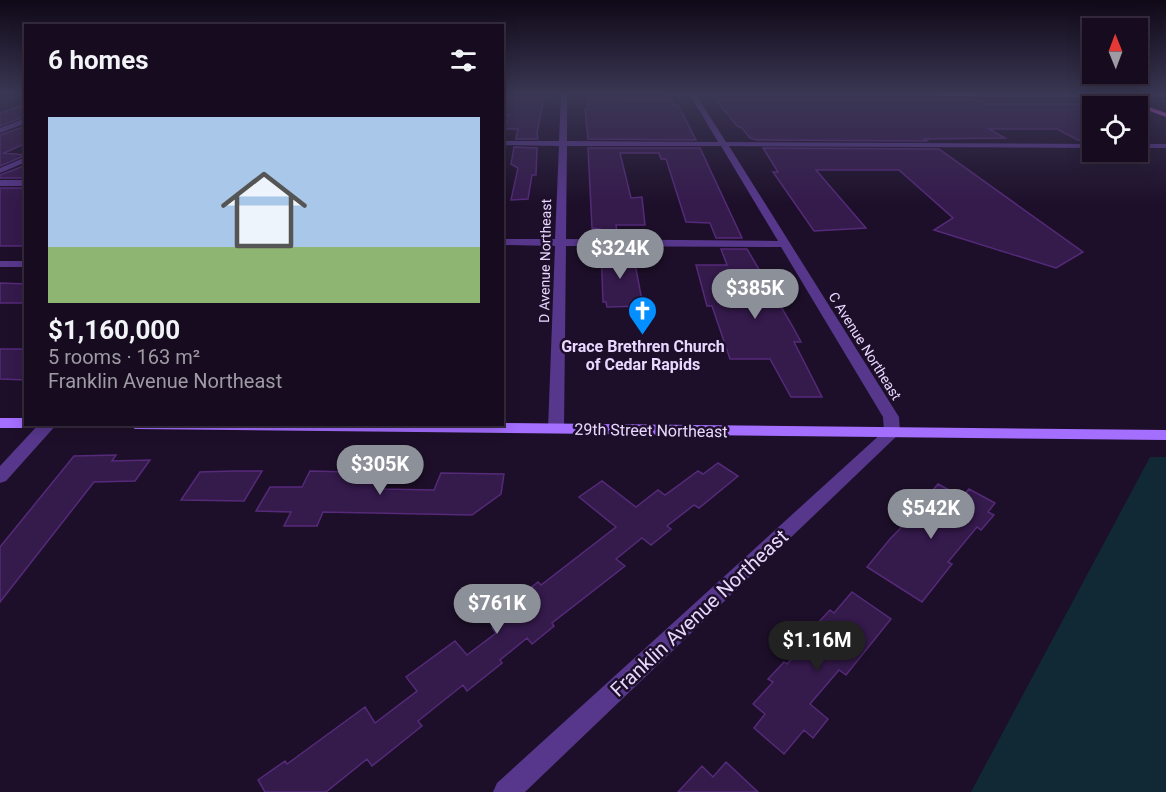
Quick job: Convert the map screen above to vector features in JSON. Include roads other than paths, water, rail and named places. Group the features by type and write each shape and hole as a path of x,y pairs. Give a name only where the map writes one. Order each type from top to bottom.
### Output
{"main road":[{"path":"0,423 24,423"},
{"name":"29th Street Northeast","path":"307,426 1166,435"}],"street":[{"name":"D Avenue Northeast","path":"556,429 563,130"},
{"name":"C Avenue Northeast","path":"714,130 891,417 892,433"},
{"path":"504,143 1082,146"},
{"path":"1148,146 1166,146"},
{"path":"0,171 24,160"},
{"path":"0,183 24,183"},
{"path":"504,242 785,244"},
{"path":"0,264 24,264"},
{"path":"0,477 47,426"},
{"name":"Franklin Avenue Northeast","path":"506,792 892,433"}],"place":[{"name":"Grace Brethren Church of Cedar Rapids","path":"643,336"}]}
